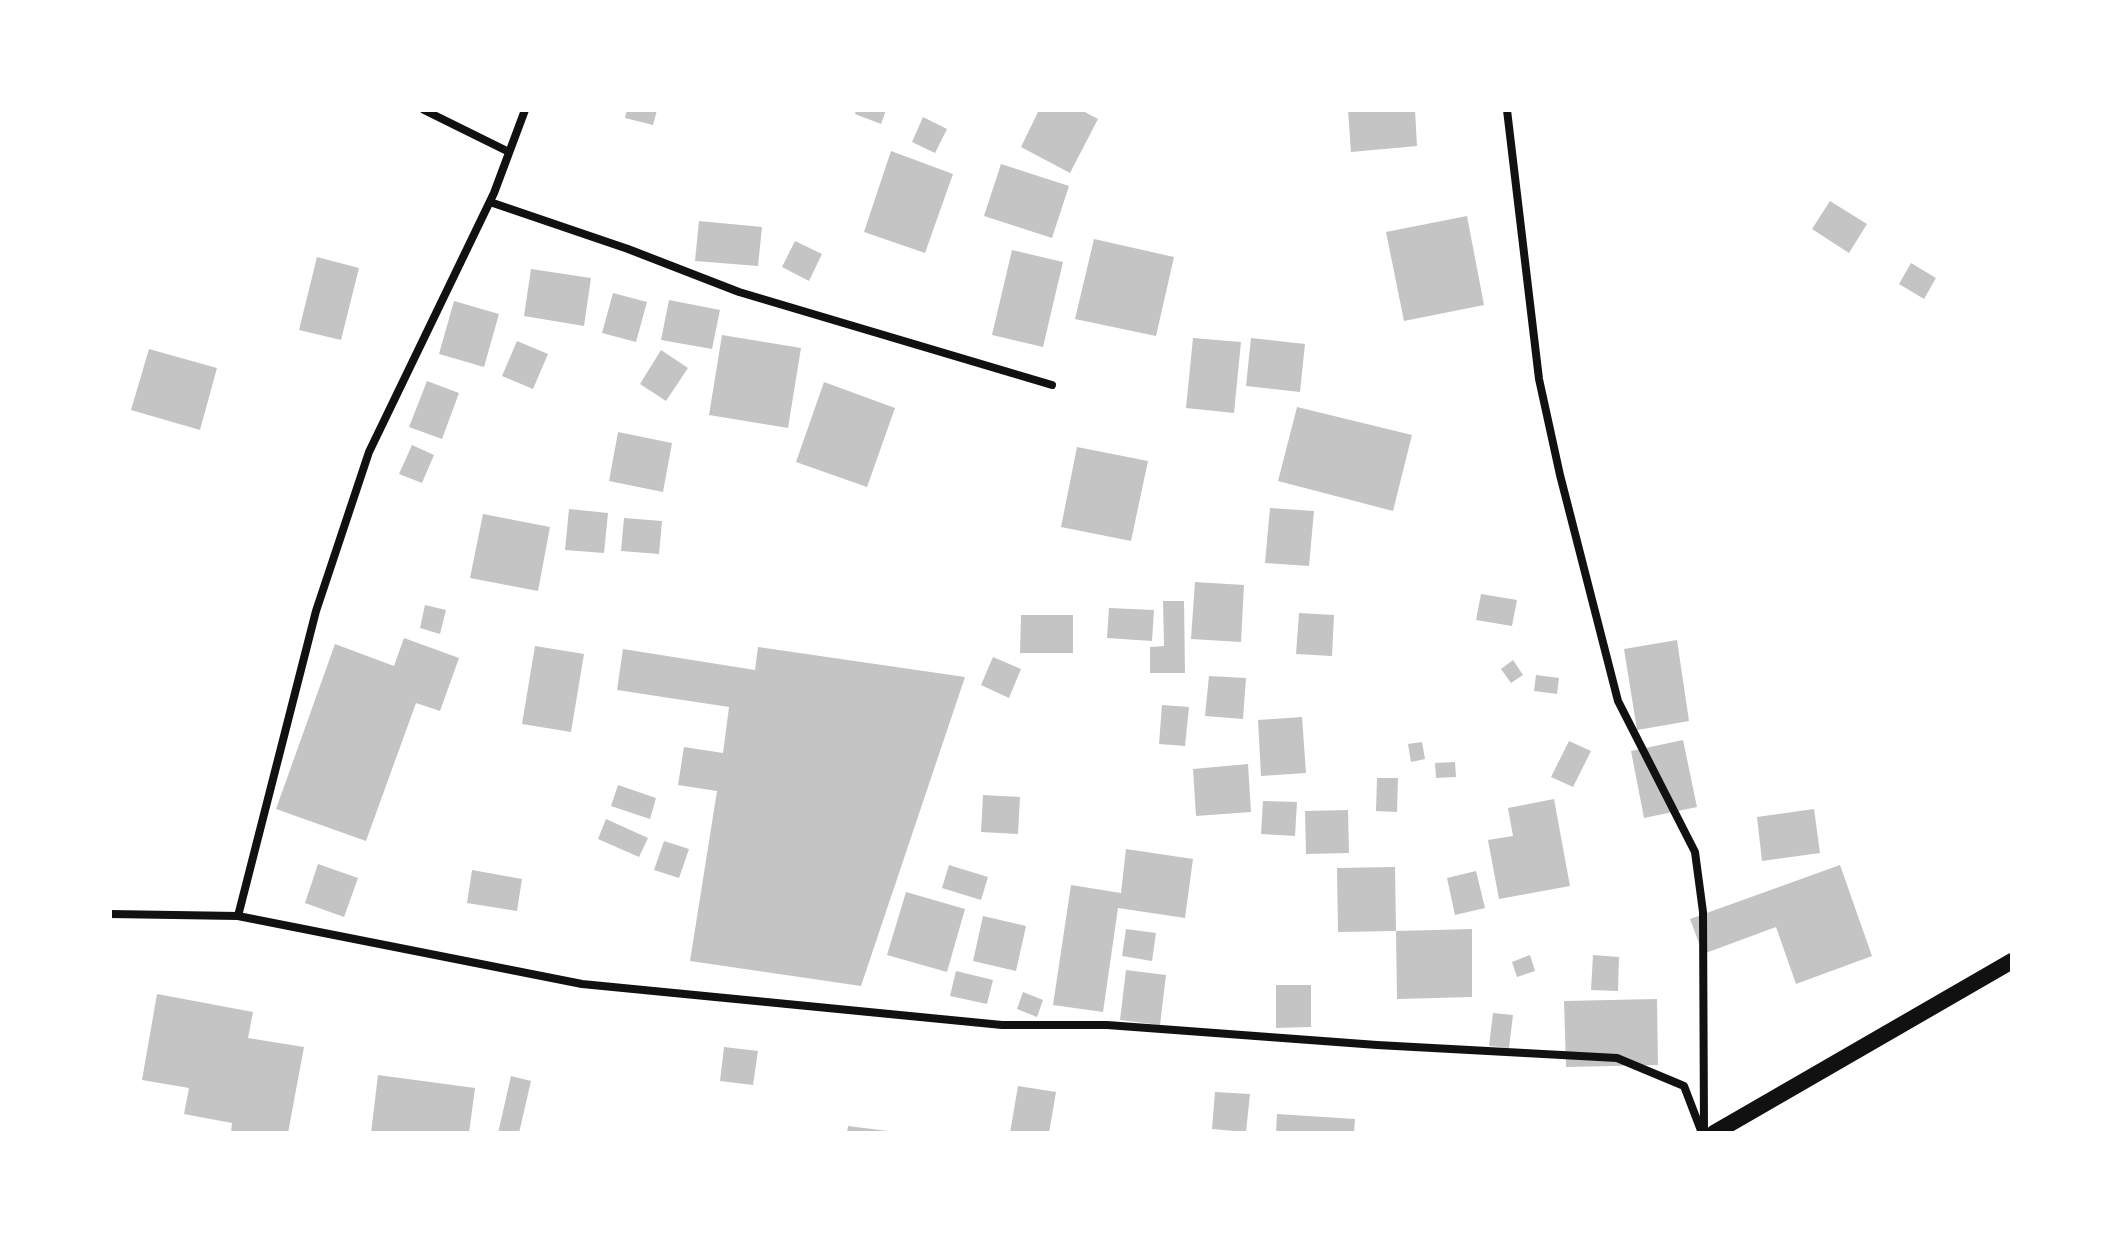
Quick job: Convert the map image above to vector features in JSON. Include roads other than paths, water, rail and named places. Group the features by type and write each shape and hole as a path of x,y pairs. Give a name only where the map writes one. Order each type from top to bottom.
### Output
{"main road":[{"path":"1714,1133 2012,961"}],"street":[{"path":"424,110 509,152"},
{"path":"238,916 316,611 369,452 490,202 525,110"},
{"path":"1507,110 1539,379 1560,475 1618,701 1695,852 1703,912 1703,1133"},
{"path":"490,202 628,249 739,292 1052,385"},
{"path":"110,914 238,916 582,984 1002,1025 1107,1025 1377,1045 1617,1058 1684,1086 1703,1133"}]}
